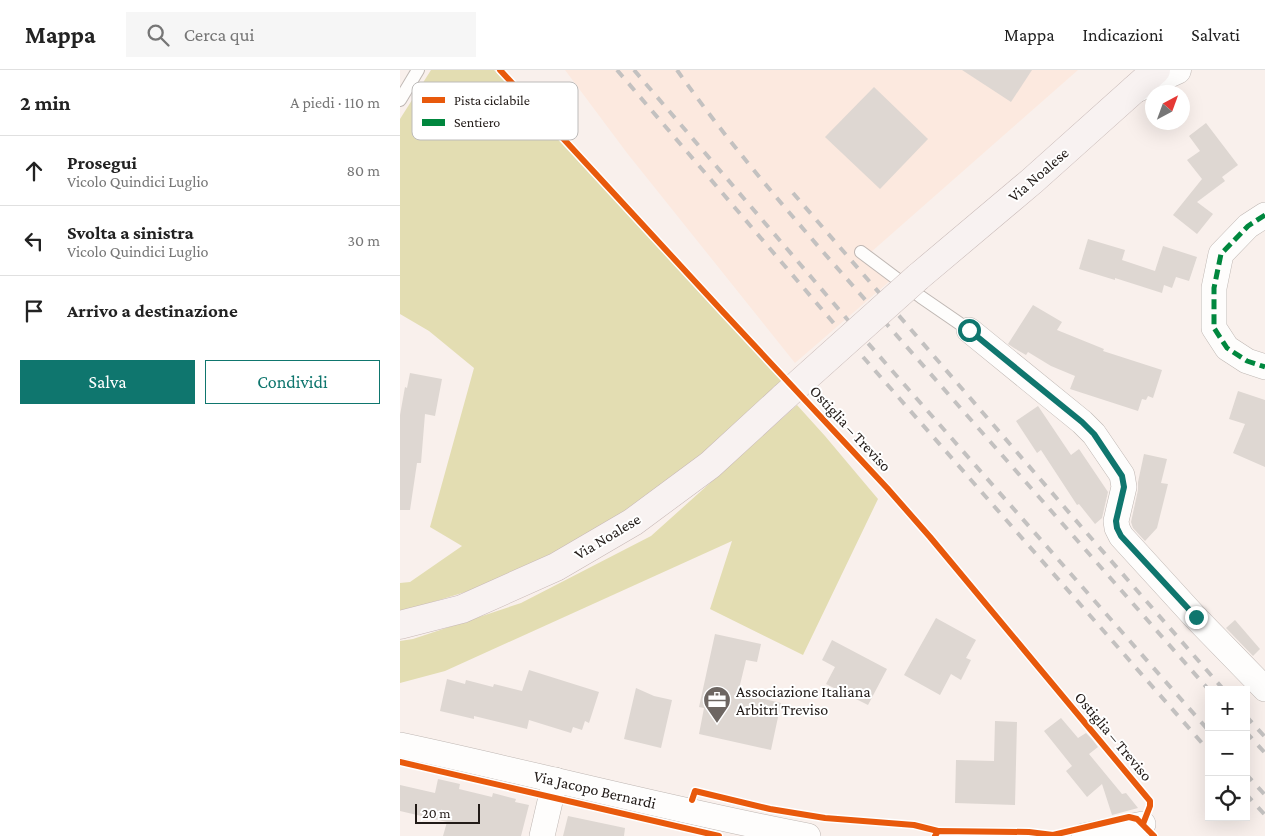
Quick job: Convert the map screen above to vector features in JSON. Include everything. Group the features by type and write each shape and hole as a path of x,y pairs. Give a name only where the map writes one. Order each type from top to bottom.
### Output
{"main road":[{"name":"Via Noalese","path":"400,625 462,609 556,567 633,522 710,465 918,277 1032,180 1156,70"},
{"path":"1135,89 1178,70"}],"street":[{"path":"1265,215 1248,226 1222,254 1214,288 1214,328 1227,348 1247,361 1265,367"},
{"path":"969,330 1071,412 1094,434 1124,482 1116,521 1121,536 1265,689"},
{"name":"Via Jacopo Bernardi","path":"400,745 556,780 703,825 796,835"},
{"path":"542,836 556,780"},
{"path":"1084,836 1143,824"}],"lane":[{"path":"400,100 418,70"},
{"path":"861,252 969,330"}],"shaded area":[{"path":"431,70 494,70 505,82 423,82"},
{"path":"565,70 1078,70 870,253 891,280 795,363 627,153 578,87 578,82 574,82"},
{"path":"412,100 412,140 560,140 788,380 700,459 606,524 498,582 400,612 400,583 410,582 462,546 430,527 474,368 429,331 400,314 400,119"},
{"path":"797,405 878,499 803,655 710,609 732,541 445,671 400,683 400,641 413,639 521,603 651,536"}],"building":[{"path":"962,70 1032,70 1011,102"},
{"path":"874,87 928,139 880,189 825,137"},
{"path":"1206,123 1238,165 1222,177 1225,181 1197,202 1213,214 1197,234 1173,215 1202,179 1187,160 1200,151 1189,136"},
{"path":"1088,239 1125,250 1122,260 1155,271 1163,246 1197,257 1189,281 1176,277 1172,288 1164,285 1162,293 1079,269"},
{"path":"1033,305 1062,322 1057,330 1104,349 1103,351 1162,370 1153,398 1148,396 1146,400 1142,399 1138,411 1070,389 1075,376 1051,366 1028,352 1026,355 1008,344"},
{"path":"410,373 442,379 435,416 425,414 421,463 417,463 410,510 400,510 400,415 405,387 407,388"},
{"path":"1238,391 1265,400 1265,467 1233,453 1245,424 1229,419"},
{"path":"1038,406 1071,455 1079,449 1108,492 1102,518 1095,524 1079,504 1077,505 1041,450 1037,453 1016,421"},
{"path":"1144,454 1167,459 1161,483 1168,484 1157,528 1145,541 1133,528 1131,522"},
{"path":"936,618 976,640 966,658 971,660 961,680 951,674 940,695 904,675"},
{"path":"1235,620 1260,649 1253,656 1226,628"},
{"path":"715,634 761,644 757,662 746,660 738,693 781,703 771,750 699,734 704,708 699,707"},
{"path":"832,640 887,669 868,705 826,684 835,667 822,660"},
{"path":"529,670 599,692 589,723 585,721 582,730 573,727 571,733 529,720 527,729 474,716 474,719 440,711 447,679 465,684 466,680 493,687 494,684 522,691"},
{"path":"636,688 654,696 672,700 661,748 624,739"},
{"path":"1061,718 1078,738 1086,733 1091,738 1098,747 1089,754 1122,794 1126,793 1138,808 1112,815 1102,784 1087,797 1066,771 1072,766 1044,731"},
{"path":"995,721 1017,722 1015,805 955,803 956,760 994,761"},
{"path":"438,779 460,784 459,789 492,797 493,793 516,799 515,802 529,805 521,836 443,836 447,822 400,811 400,785 435,793"},
{"path":"568,816 625,828 624,836 563,836"}],"railway":[{"path":"617,70 849,341 1205,746"},
{"path":"634,70 859,333 1205,726"},
{"path":"677,70 730,140 805,231 1205,686"},
{"path":"793,193 1221,686"},
{"path":"1250,720 1265,737"},
{"path":"1250,736 1265,753"},
{"path":"1248,776 1265,795"},
{"path":"1250,798 1265,815"}],"marked path":[{"path":"1265,215 1248,226 1221,254 1214,288 1214,328 1227,348 1247,361 1265,367"}],"cycle path":[{"name":"Ostiglia – Treviso","path":"500,70 511,82"},
{"name":"Ostiglia – Treviso","path":"565,140 887,488 930,537 1150,801 1143,824"},
{"path":"400,762 719,836"},
{"path":"692,800 695,791 770,809 825,818 914,825 938,831"},
{"path":"935,836 938,831 1029,832 1053,835 1129,817 1137,819 1154,836"}],"place":[{"name":"Associazione Italiana Arbitri Treviso","path":"717,724"}],"route":[{"path":"969,330 1071,412 1094,434 1124,482 1116,521 1121,536 1196,617"}]}
